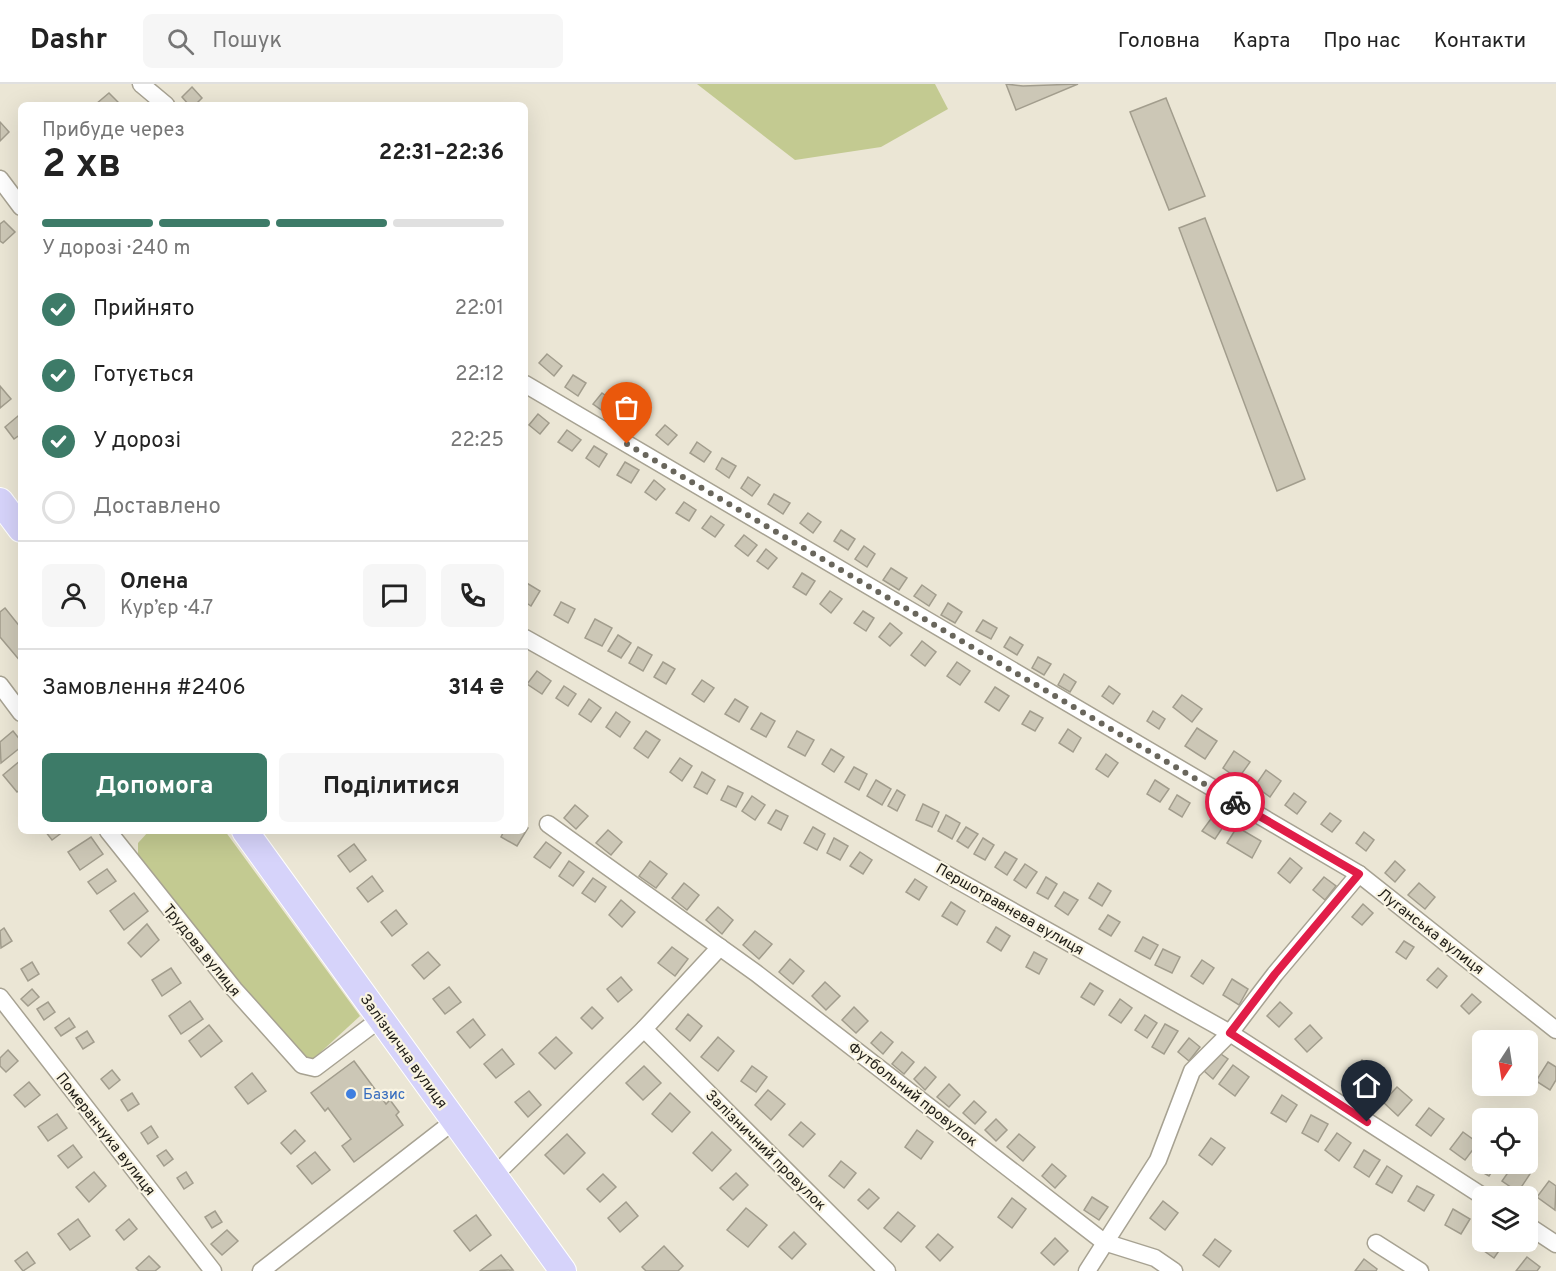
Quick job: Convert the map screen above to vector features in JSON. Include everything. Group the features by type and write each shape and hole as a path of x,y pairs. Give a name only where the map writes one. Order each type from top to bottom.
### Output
{"main road":[{"path":"0,501 18,525"},
{"name":"Залізнична вулиця","path":"247,834 563,1271"}],"street":[{"path":"141,84 162,102"},
{"path":"0,179 18,203"},
{"name":"Луганська вулиця","path":"528,386 1359,874 1556,1030"},
{"name":"Першотравнева вулиця","path":"528,640 1230,1033 1472,1189"},
{"path":"0,685 18,709"},
{"name":"Футбольний провулок","path":"548,824 720,947 1104,1242"},
{"name":"Трудова вулиця","path":"110,834 234,989 302,1065 315,1068 381,1019"},
{"path":"1087,1271 1158,1160 1192,1071 1230,1033 1275,974 1359,874"},
{"path":"494,1176 644,1029 720,947"},
{"name":"Померанчука вулиця","path":"0,997 213,1271"},
{"name":"Залізничний провулок","path":"644,1029 888,1271"},
{"path":"261,1271 454,1121"},
{"path":"1538,1232 1556,1244"},
{"path":"1104,1242 1155,1258 1174,1271"},
{"path":"1376,1243 1420,1271"}],"green space":[{"path":"697,84 935,84 948,109 881,147 795,160"},
{"path":"146,834 227,834 360,1016 310,1062 267,1018 138,862 138,843"}],"building":[{"path":"1006,84 1023,86 1078,84 1016,110"},
{"path":"192,87 202,98 198,102 186,102 182,97"},
{"path":"109,93 118,102 98,102"},
{"path":"1166,98 1205,196 1169,210 1130,112"},
{"path":"0,122 9,132 0,141"},
{"path":"1205,218 1305,479 1277,491 1179,228"},
{"path":"4,221 15,232 3,243 0,241 0,224"},
{"path":"547,354 562,366 554,376 539,363"},
{"path":"573,375 586,383 578,396 565,387"},
{"path":"0,386 11,399 0,408"},
{"path":"602,393 615,402 607,414 593,404"},
{"path":"632,409 645,417 637,429 624,421"},
{"path":"538,414 549,423 540,434 529,425"},
{"path":"18,416 18,436 14,439 5,427"},
{"path":"665,425 677,435 668,445 656,435"},
{"path":"567,430 581,440 572,451 558,442"},
{"path":"697,442 711,452 704,462 690,453"},
{"path":"594,446 607,454 599,467 586,458"},
{"path":"722,458 736,466 729,478 716,469"},
{"path":"625,462 639,470 631,483 617,475"},
{"path":"748,477 760,485 752,496 741,488"},
{"path":"654,480 665,489 656,500 645,492"},
{"path":"774,494 790,503 783,514 768,504"},
{"path":"684,502 696,510 689,521 676,513"},
{"path":"808,513 821,522 813,533 800,523"},
{"path":"711,516 724,525 715,537 702,528"},
{"path":"841,530 855,539 848,550 834,541"},
{"path":"744,535 757,545 748,556 735,546"},
{"path":"864,546 875,554 867,567 855,559"},
{"path":"766,549 777,558 768,569 757,561"},
{"path":"891,568 907,578 899,590 883,580"},
{"path":"802,573 815,581 806,595 793,587"},
{"path":"528,584 540,591 531,606 528,604"},
{"path":"922,585 936,595 929,606 914,596"},
{"path":"830,591 842,599 831,613 820,604"},
{"path":"561,602 575,609 568,623 554,615"},
{"path":"948,603 962,612 955,623 941,615"},
{"path":"5,608 18,624 18,658 0,637 0,612"},
{"path":"863,611 874,618 866,631 854,623"},
{"path":"595,619 612,628 602,646 585,638"},
{"path":"983,620 997,628 991,639 976,631"},
{"path":"890,623 902,633 890,646 879,637"},
{"path":"618,635 631,643 621,658 608,651"},
{"path":"1010,637 1023,645 1017,655 1004,647"},
{"path":"922,641 936,652 925,666 911,655"},
{"path":"638,647 652,655 643,671 629,663"},
{"path":"1038,657 1051,664 1044,675 1032,668"},
{"path":"663,662 675,669 666,684 654,677"},
{"path":"957,662 970,671 960,685 947,676"},
{"path":"537,671 551,681 542,694 528,683"},
{"path":"1064,674 1076,682 1070,692 1058,685"},
{"path":"702,680 714,688 704,702 692,694"},
{"path":"564,686 576,694 568,706 556,698"},
{"path":"1109,686 1120,694 1113,704 1102,696"},
{"path":"995,687 1009,696 999,711 985,702"},
{"path":"1182,695 1202,709 1192,722 1173,707"},
{"path":"589,699 601,708 591,722 579,714"},
{"path":"735,699 748,707 739,722 725,714"},
{"path":"1030,711 1043,718 1035,731 1022,724"},
{"path":"1153,711 1165,719 1159,729 1147,721"},
{"path":"616,712 630,722 620,737 606,727"},
{"path":"761,713 775,721 766,737 751,729"},
{"path":"1197,728 1217,741 1205,759 1185,746"},
{"path":"1068,729 1081,738 1073,752 1059,743"},
{"path":"13,731 18,737 18,749 1,763 0,742"},
{"path":"646,731 660,740 648,758 634,748"},
{"path":"797,731 814,740 805,756 788,747"},
{"path":"831,749 844,757 834,772 822,764"},
{"path":"1234,751 1250,762 1238,779 1223,768"},
{"path":"1106,754 1118,763 1108,777 1096,769"},
{"path":"680,758 692,766 682,781 670,772"},
{"path":"18,762 18,791 17,792 3,775"},
{"path":"854,767 867,774 859,790 845,782"},
{"path":"1266,770 1281,781 1270,797 1255,786"},
{"path":"702,772 715,780 707,794 694,787"},
{"path":"876,780 891,789 882,805 867,796"},
{"path":"1155,780 1169,789 1160,802 1147,794"},
{"path":"728,786 743,793 736,807 721,800"},
{"path":"897,790 905,795 897,811 888,806"},
{"path":"1294,793 1306,802 1297,814 1285,805"},
{"path":"1177,795 1190,803 1182,817 1169,809"},
{"path":"752,796 765,805 755,820 742,811"},
{"path":"923,804 939,812 932,827 916,820"},
{"path":"575,805 588,816 576,829 564,818"},
{"path":"776,810 788,816 781,830 768,823"},
{"path":"1330,813 1341,821 1332,832 1321,824"},
{"path":"946,815 960,823 952,839 938,831"},
{"path":"1213,816 1225,824 1215,839 1202,831"},
{"path":"813,827 825,834 817,850 804,843"},
{"path":"966,827 978,834 968,848 957,841"},
{"path":"1237,827 1261,841 1252,858 1227,843"},
{"path":"608,830 622,842 611,855 596,843"},
{"path":"1364,832 1374,840 1366,851 1356,843"},
{"path":"47,834 60,834 52,840"},
{"path":"502,834 524,834 517,846 501,837"},
{"path":"91,837 103,854 80,870 68,852"},
{"path":"834,838 848,846 840,860 827,853"},
{"path":"983,838 994,845 985,860 974,854"},
{"path":"546,842 561,853 550,868 534,857"},
{"path":"354,844 366,860 350,872 338,856"},
{"path":"860,852 872,860 863,874 850,866"},
{"path":"1005,852 1017,859 1007,875 995,867"},
{"path":"1290,858 1302,868 1290,883 1278,873"},
{"path":"569,861 584,872 573,886 559,876"},
{"path":"650,861 667,874 656,888 639,876"},
{"path":"1395,861 1405,870 1395,882 1385,873"},
{"path":"1025,864 1037,872 1026,888 1014,880"},
{"path":"107,869 116,881 97,894 88,882"},
{"path":"372,876 383,891 368,902 357,888"},
{"path":"1046,877 1057,884 1048,899 1037,893"},
{"path":"1324,877 1336,886 1325,900 1313,890"},
{"path":"593,878 606,887 595,902 582,893"},
{"path":"915,879 927,887 919,900 906,892"},
{"path":"684,883 699,895 687,910 672,898"},
{"path":"1098,883 1111,891 1102,906 1089,898"},
{"path":"1419,883 1435,897 1425,909 1408,895"},
{"path":"1064,892 1078,900 1068,915 1055,906"},
{"path":"134,893 148,911 124,930 110,911"},
{"path":"621,900 635,912 622,927 609,915"},
{"path":"951,902 965,911 957,925 942,916"},
{"path":"1363,904 1373,913 1362,925 1352,917"},
{"path":"718,907 733,920 722,934 706,920"},
{"path":"396,910 407,924 392,936 381,922"},
{"path":"1108,915 1120,922 1111,936 1099,929"},
{"path":"147,924 159,940 141,957 128,943"},
{"path":"996,927 1010,936 1001,951 987,942"},
{"path":"4,928 12,941 1,948 0,931"},
{"path":"755,931 772,944 759,959 743,945"},
{"path":"1143,937 1158,945 1150,959 1135,951"},
{"path":"1404,941 1414,947 1406,959 1396,952"},
{"path":"672,947 688,959 675,976 658,963"},
{"path":"1163,949 1180,957 1172,973 1155,965"},
{"path":"428,952 440,965 424,979 412,965"},
{"path":"1034,952 1047,959 1039,974 1026,967"},
{"path":"790,959 804,971 793,984 779,972"},
{"path":"1202,960 1214,968 1203,984 1191,976"},
{"path":"32,962 39,974 28,981 21,969"},
{"path":"171,968 181,983 162,996 152,980"},
{"path":"1438,968 1447,976 1437,988 1427,980"},
{"path":"621,977 632,990 618,1002 607,989"},
{"path":"1232,979 1248,989 1239,1005 1223,995"},
{"path":"825,982 840,996 826,1010 812,996"},
{"path":"1090,983 1103,991 1094,1005 1081,997"},
{"path":"449,987 461,1002 445,1014 433,999"},
{"path":"32,989 39,997 28,1006 21,999"},
{"path":"1472,994 1481,1002 1469,1014 1461,1006"},
{"path":"1120,999 1132,1008 1121,1023 1109,1015"},
{"path":"190,1001 203,1019 181,1034 169,1016"},
{"path":"48,1002 55,1012 44,1020 37,1009"},
{"path":"1280,1002 1292,1013 1279,1027 1267,1016"},
{"path":"592,1007 603,1018 592,1029 581,1018"},
{"path":"854,1007 868,1021 856,1033 842,1020"},
{"path":"688,1014 702,1026 690,1041 676,1029"},
{"path":"1145,1015 1157,1023 1147,1038 1135,1030"},
{"path":"69,1018 75,1027 61,1036 55,1028"},
{"path":"473,1019 485,1035 470,1048 457,1032"},
{"path":"1165,1024 1178,1031 1164,1054 1152,1047"},
{"path":"209,1025 222,1041 201,1057 189,1041"},
{"path":"1310,1025 1322,1038 1307,1052 1295,1039"},
{"path":"87,1031 94,1042 83,1049 76,1038"},
{"path":"881,1032 893,1042 883,1054 871,1043"},
{"path":"556,1037 572,1053 555,1069 539,1053"},
{"path":"718,1037 734,1051 718,1071 701,1057"},
{"path":"1189,1038 1200,1047 1189,1061 1178,1052"},
{"path":"502,1049 514,1064 496,1078 484,1064"},
{"path":"8,1050 18,1061 6,1072 0,1066 0,1058"},
{"path":"902,1052 914,1062 904,1074 892,1064"},
{"path":"1218,1052 1228,1059 1213,1079 1204,1071"},
{"path":"1362,1060 1378,1073 1364,1091 1348,1079"},
{"path":"354,1061 386,1104 390,1100 399,1112 396,1115 403,1125 354,1162 342,1146 351,1139 328,1108 325,1111 311,1093"},
{"path":"1548,1062 1556,1067 1556,1080 1550,1090 1538,1082 1538,1078"},
{"path":"1233,1065 1249,1077 1235,1096 1219,1084"},
{"path":"644,1066 661,1083 643,1100 626,1083"},
{"path":"752,1066 767,1077 756,1092 741,1081"},
{"path":"925,1067 936,1077 925,1090 914,1079"},
{"path":"112,1070 120,1080 109,1089 101,1079"},
{"path":"252,1073 266,1091 248,1104 235,1087"},
{"path":"29,1082 40,1095 25,1107 14,1095"},
{"path":"949,1084 960,1095 949,1107 937,1097"},
{"path":"1397,1087 1412,1100 1398,1116 1383,1102"},
{"path":"768,1090 785,1104 771,1120 755,1105"},
{"path":"529,1091 541,1105 528,1117 515,1102"},
{"path":"132,1093 139,1104 128,1111 121,1100"},
{"path":"670,1093 690,1112 672,1132 652,1114"},
{"path":"1282,1095 1297,1105 1286,1122 1271,1113"},
{"path":"974,1101 986,1112 975,1124 963,1113"},
{"path":"1429,1108 1444,1119 1431,1136 1416,1125"},
{"path":"57,1114 67,1128 48,1141 38,1127"},
{"path":"1311,1115 1328,1124 1318,1142 1302,1133"},
{"path":"996,1119 1007,1130 996,1141 985,1130"},
{"path":"801,1122 815,1134 803,1147 789,1135"},
{"path":"151,1126 158,1137 148,1144 141,1133"},
{"path":"295,1130 305,1141 291,1154 281,1143"},
{"path":"917,1130 933,1142 921,1159 905,1147"},
{"path":"712,1132 731,1150 712,1171 693,1153"},
{"path":"1463,1132 1472,1139 1472,1151 1465,1160 1450,1149"},
{"path":"1337,1133 1351,1143 1339,1161 1325,1150"},
{"path":"567,1134 585,1153 564,1174 545,1155"},
{"path":"1019,1134 1035,1147 1023,1161 1007,1147"},
{"path":"1211,1138 1225,1148 1212,1165 1199,1155"},
{"path":"73,1145 82,1157 68,1168 58,1156"},
{"path":"166,1150 173,1159 164,1166 157,1156"},
{"path":"1364,1150 1380,1160 1369,1177 1354,1167"},
{"path":"315,1152 330,1170 312,1184 297,1166"},
{"path":"841,1161 856,1173 844,1188 829,1176"},
{"path":"1052,1164 1066,1176 1055,1188 1042,1176"},
{"path":"1387,1166 1402,1176 1392,1193 1376,1184"},
{"path":"94,1172 106,1186 89,1202 76,1187"},
{"path":"186,1172 193,1183 184,1189 177,1178"},
{"path":"736,1173 748,1185 733,1200 720,1188"},
{"path":"603,1174 616,1187 600,1202 587,1189"},
{"path":"1507,1174 1530,1174 1522,1186 1509,1186 1502,1181"},
{"path":"1549,1181 1556,1186 1555,1210 1538,1198"},
{"path":"1417,1186 1434,1195 1424,1211 1408,1201"},
{"path":"869,1189 879,1198 868,1209 858,1200"},
{"path":"1092,1197 1108,1207 1099,1220 1084,1210"},
{"path":"1012,1198 1026,1209 1012,1228 998,1217"},
{"path":"1163,1201 1178,1213 1165,1230 1150,1218"},
{"path":"626,1202 638,1216 620,1232 608,1218"},
{"path":"746,1208 767,1225 748,1247 727,1230"},
{"path":"1453,1209 1470,1219 1461,1234 1445,1225"},
{"path":"215,1211 222,1222 212,1228 205,1217"},
{"path":"898,1212 915,1226 901,1242 884,1228"},
{"path":"476,1215 491,1235 470,1251 454,1231"},
{"path":"78,1219 90,1236 70,1250 58,1234"},
{"path":"129,1219 137,1229 124,1240 116,1230"},
{"path":"227,1230 238,1241 222,1255 211,1244"},
{"path":"794,1232 806,1244 792,1259 779,1247"},
{"path":"938,1234 953,1247 940,1261 926,1247"},
{"path":"1055,1238 1068,1251 1054,1265 1041,1253"},
{"path":"1215,1239 1231,1251 1219,1267 1203,1255"},
{"path":"664,1246 683,1266 678,1271 646,1271 642,1267"},
{"path":"27,1252 35,1263 23,1271 15,1261"},
{"path":"1486,1252 1498,1252 1494,1258"},
{"path":"501,1255 513,1270 480,1271"},
{"path":"149,1256 160,1267 155,1271 139,1271 136,1268"},
{"path":"1527,1257 1540,1267 1537,1271 1516,1271"},
{"path":"1364,1259 1377,1269 1376,1271 1355,1271"}],"way so far":[{"path":"627,444 1235,802"}],"place":[{"name":"Базис","path":"351,1094"}],"route":[{"path":"1235,802 1359,874 1275,974 1230,1033 1367,1122"}]}
